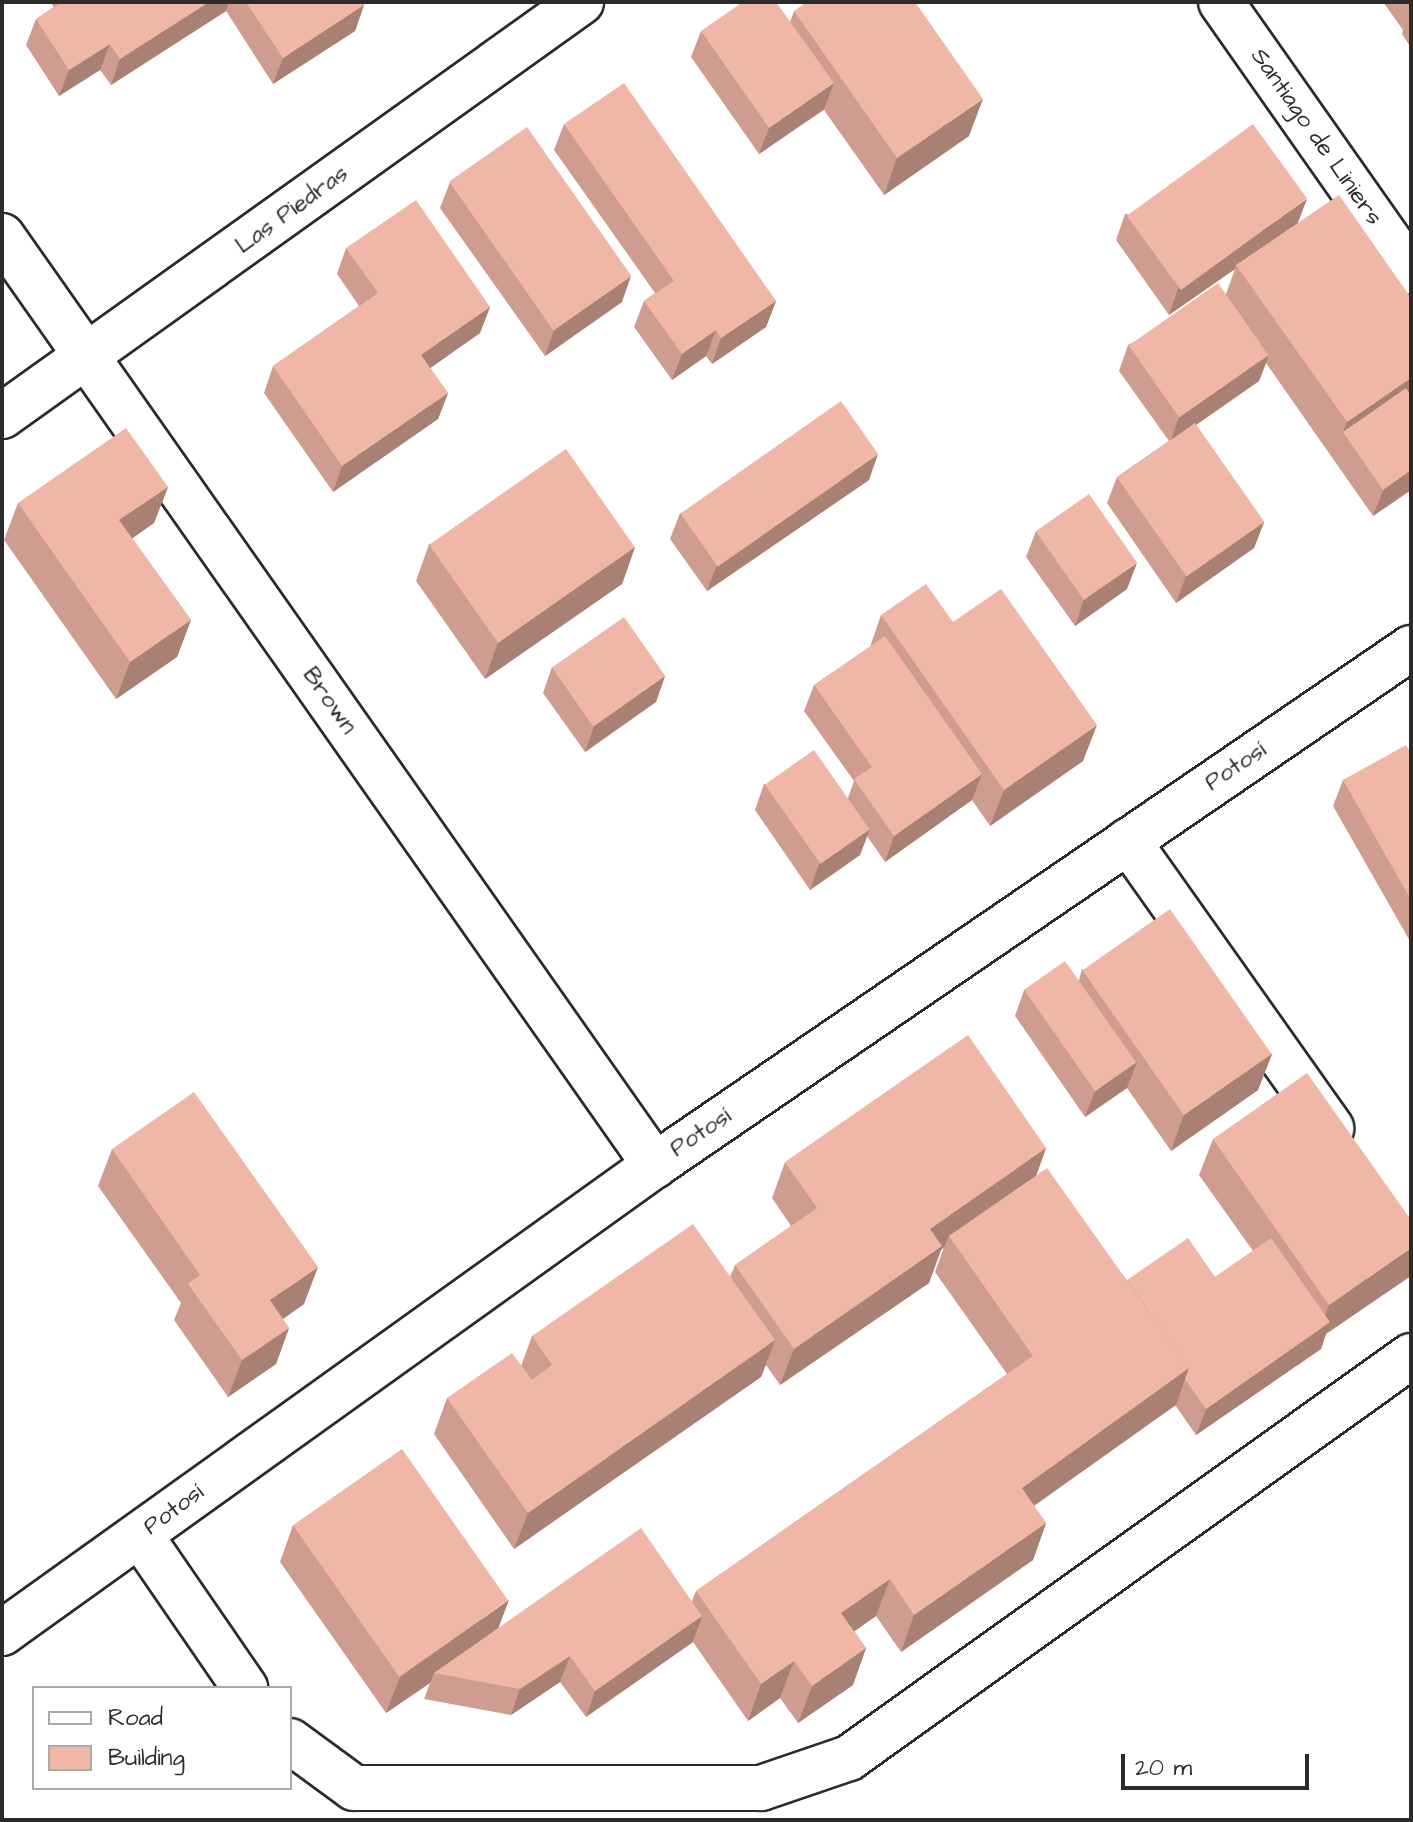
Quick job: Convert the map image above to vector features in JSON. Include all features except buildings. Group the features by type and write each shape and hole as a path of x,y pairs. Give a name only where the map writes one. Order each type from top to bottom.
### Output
{"street":[{"name":"Las Piedras","path":"2,416 581,2"},
{"name":"Santiago de Liniers","path":"1221,2 1411,272"},
{"name":"Brown","path":"2,236 655,1165"},
{"name":"Potosí","path":"2,1633 655,1165 1411,648"},
{"path":"1128,841 1356,1163"},
{"path":"292,1742 354,1788 761,1788 849,1758 1411,1356"},
{"path":"140,1535 244,1686"}]}
